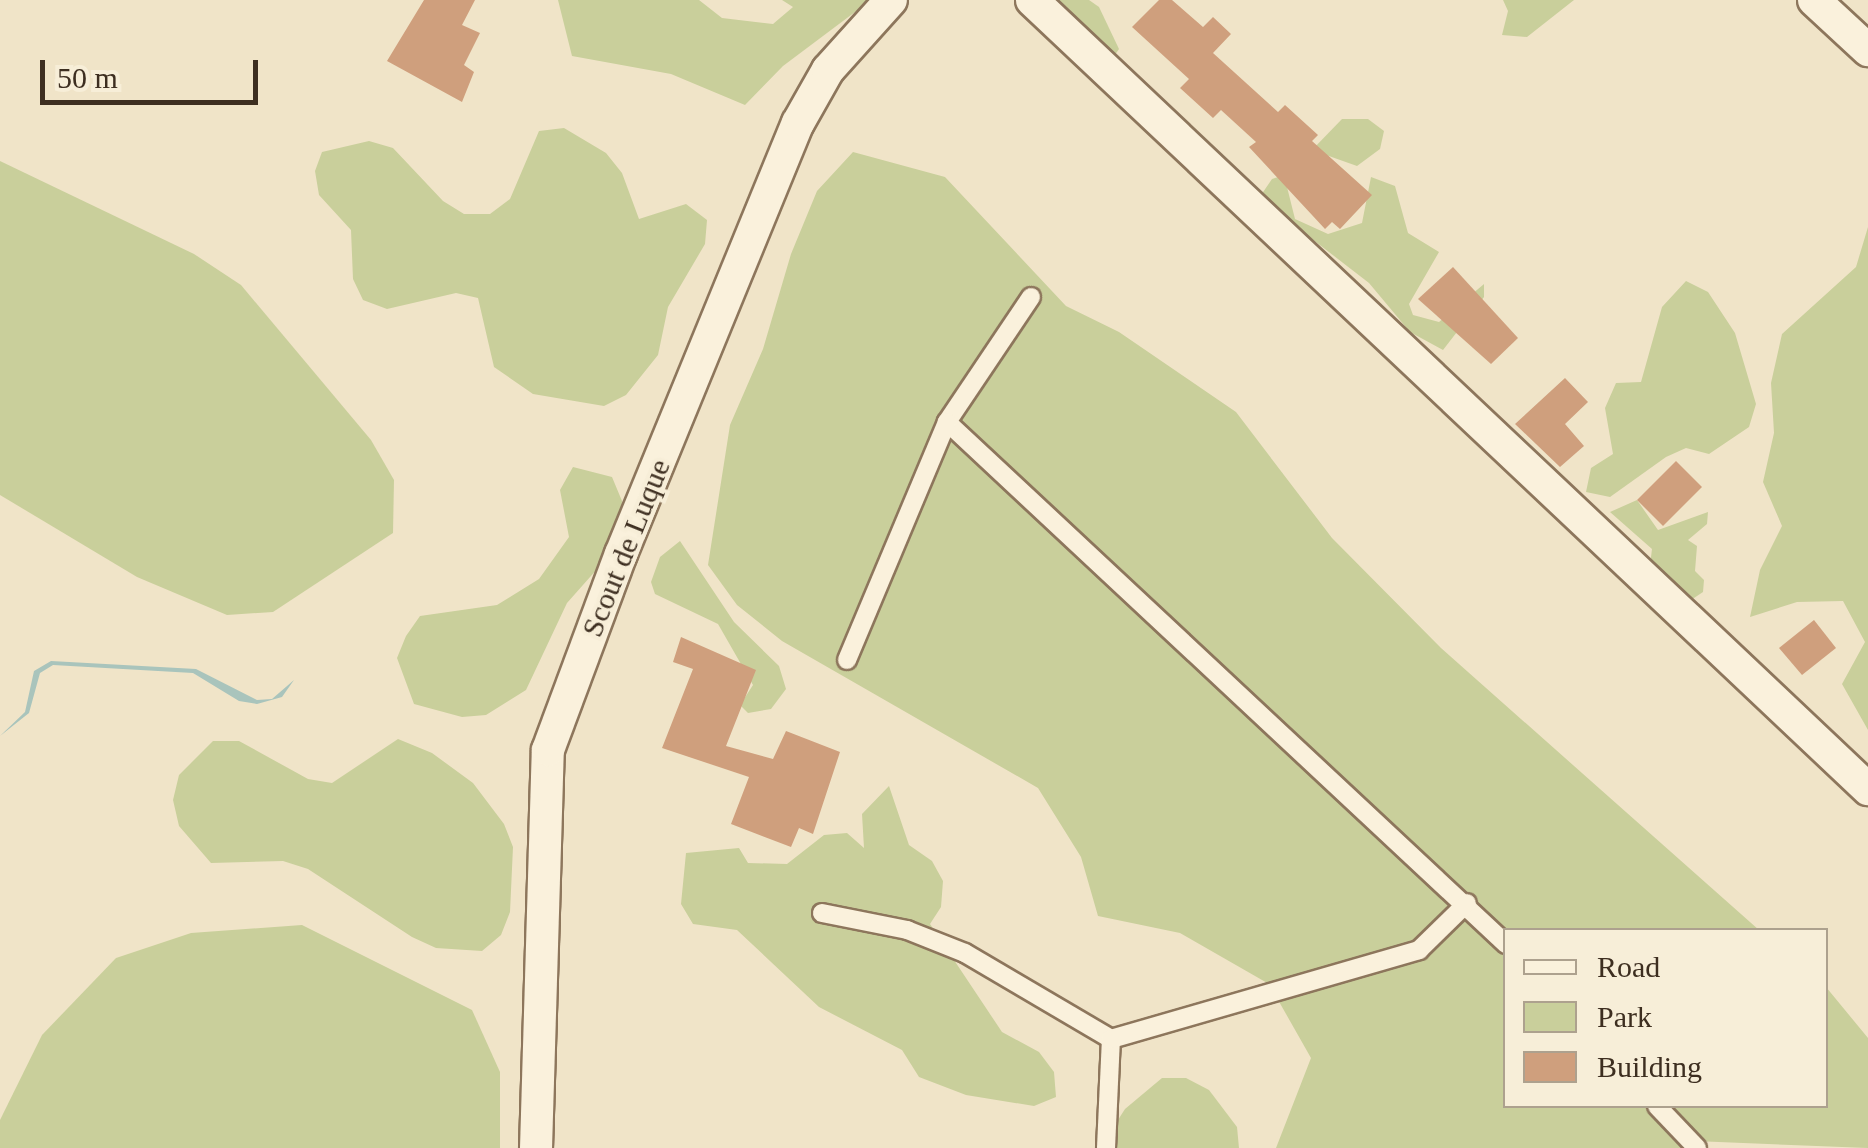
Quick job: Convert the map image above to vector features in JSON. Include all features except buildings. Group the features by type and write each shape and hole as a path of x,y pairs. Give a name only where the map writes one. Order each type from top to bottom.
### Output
{"street":[{"name":"Scout de Luque","path":"536,1148 548,750 621,554 798,123 828,70 891,0"},
{"path":"1032,0 1868,789"},
{"path":"1814,0 1868,50"}],"lane":[{"path":"847,660 947,422 1031,298"},
{"path":"947,422 1467,903 1503,941"},
{"path":"822,913 907,930 964,952 1111,1039 1419,950 1467,903"},
{"path":"1106,1148 1111,1039"},
{"path":"1659,1108 1697,1148"}],"green space":[{"path":"558,0 699,0 722,18 773,24 793,7 782,0 871,0 783,66 745,105 671,74 572,56"},
{"path":"1046,0 1089,0 1099,7 1119,49 1112,59"},
{"path":"1503,0 1574,0 1527,37 1502,35 1508,11"},
{"path":"1342,119 1368,119 1384,131 1380,149 1357,166 1312,150"},
{"path":"564,128 606,153 622,173 639,219 686,204 707,220 705,244 668,307 658,355 626,395 604,406 533,394 494,367 478,298 456,293 387,309 363,300 353,279 351,230 319,195 315,171 322,152 369,141 393,148 443,201 464,214 490,214 510,199 539,131"},
{"path":"853,152 945,177 1066,306 1119,332 1236,412 1332,538 1441,648 1757,928 1503,928 1503,1108 1828,1108 1828,989 1868,1038 1868,1148 1694,1141 1684,1148 1276,1148 1311,1058 1269,984 1180,933 1098,916 1081,857 1038,788 782,641 737,605 708,565 730,425 763,349 791,254 817,191"},
{"path":"0,161 194,254 241,285 371,440 394,480 393,533 273,612 227,615 137,577 0,495"},
{"path":"1284,175 1295,219 1328,234 1362,223 1371,177 1395,186 1408,233 1439,252 1409,304 1413,315 1439,322 1484,284 1484,297 1443,350 1410,332 1369,283 1259,198 1272,179"},
{"path":"1868,227 1868,730 1842,684 1865,642 1843,601 1797,602 1750,617 1760,570 1782,526 1763,482 1774,433 1771,383 1782,334 1856,267"},
{"path":"1686,281 1708,292 1735,333 1756,404 1749,427 1709,454 1686,448 1666,457 1610,497 1586,492 1591,468 1613,454 1605,408 1616,383 1641,382 1662,307"},
{"path":"573,467 612,477 622,501 621,527 614,550 567,603 526,690 486,715 462,717 414,704 397,658 406,636 420,616 497,605 539,579 569,537 560,490"},
{"path":"1637,500 1658,530 1708,512 1707,524 1688,540 1697,546 1695,571 1704,580 1703,592 1673,612 1649,573 1652,549 1610,512"},
{"path":"680,541 734,622 779,666 786,689 771,709 748,713 740,705 753,685 718,624 655,594 651,582 660,557"},
{"path":"398,739 432,753 473,783 504,824 513,847 510,912 501,935 482,951 436,948 412,937 308,869 283,861 211,863 179,826 173,800 179,775 213,741 239,741 308,779 332,783"},
{"path":"889,786 909,845 932,861 943,881 941,907 930,924 1002,1032 1039,1052 1054,1072 1056,1097 1034,1106 966,1095 919,1077 902,1050 819,1007 737,930 693,924 681,904 686,853 739,848 748,863 787,864 824,835 847,833 864,848 862,814"},
{"path":"302,925 472,1010 500,1072 500,1148 0,1148 0,1120 42,1035 116,958 191,933"},
{"path":"1162,1078 1186,1078 1209,1090 1237,1127 1239,1148 1100,1148 1125,1109"}],"water":[{"path":"51,661 196,669 257,700 272,699 294,680 282,697 257,704 239,701 193,673 53,665 40,673 29,713 0,736 25,712 34,671"}]}
